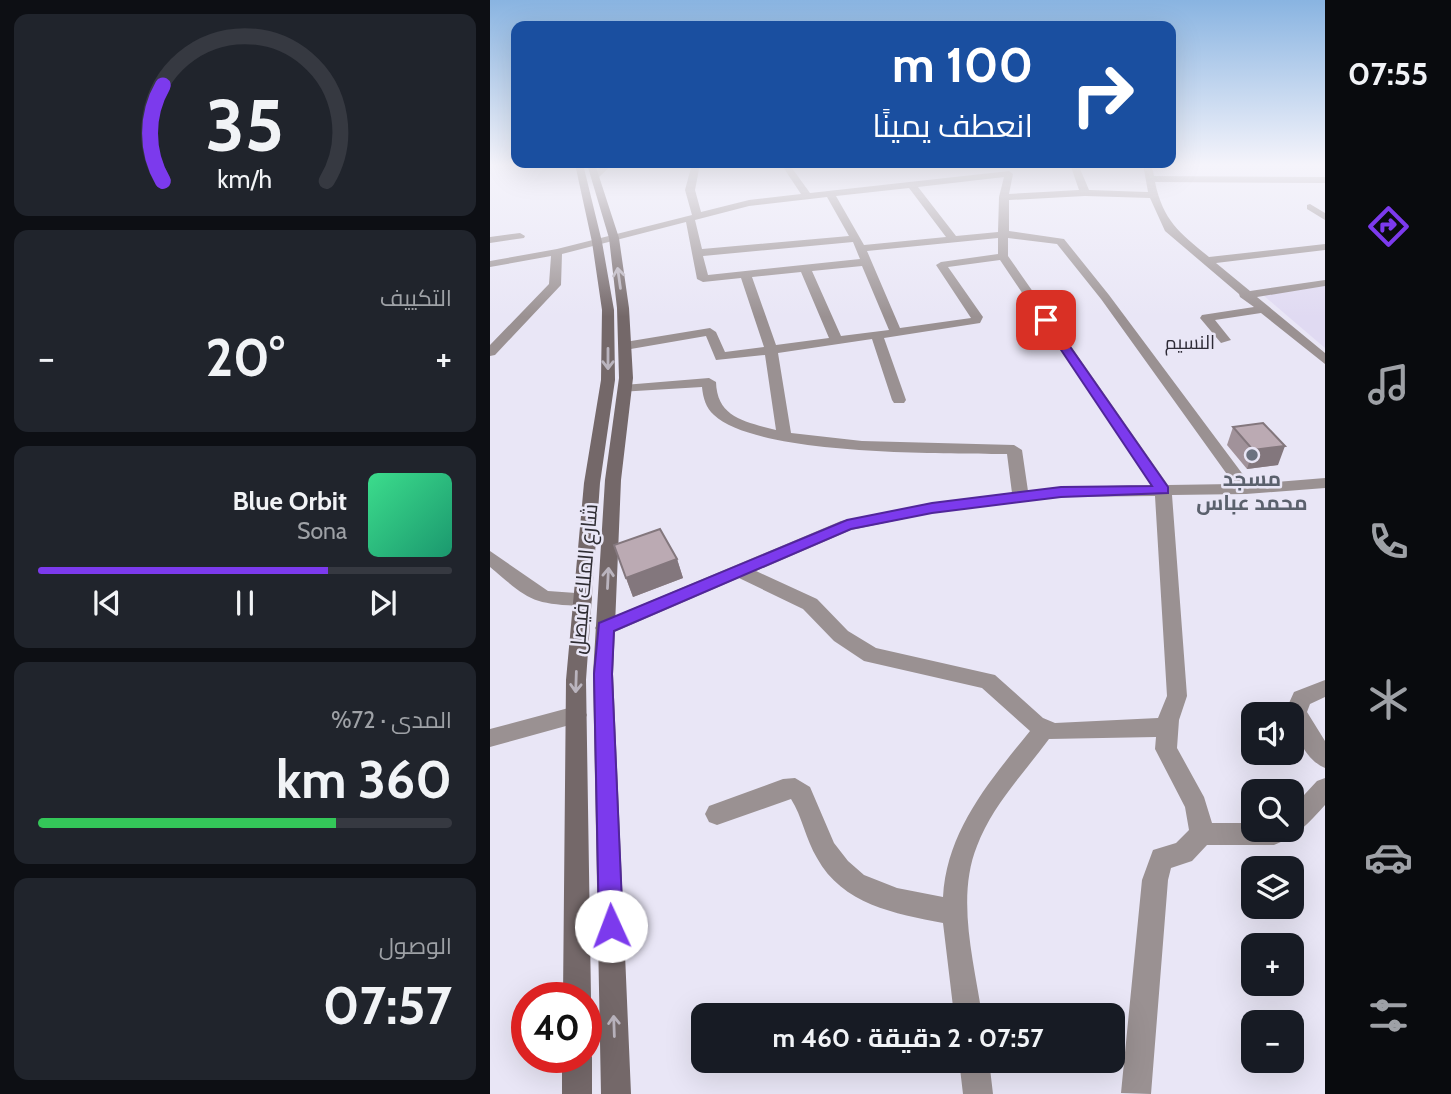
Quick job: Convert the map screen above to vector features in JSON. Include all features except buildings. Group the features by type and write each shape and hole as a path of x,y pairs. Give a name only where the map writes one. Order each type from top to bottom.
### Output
{"street":[{"name":"شارع الملك فيصل","path":"596,215 605,240"},
{"name":"شارع الملك فيصل","path":"577,982 576,715 592,483 608,380 608,310 601,215"},
{"path":"520,236 491,240 491,264 557,252 701,215"},
{"path":"842,215 858,244 896,332"},
{"path":"934,215 953,239"},
{"path":"1004,215 1003,256 1163,490 1177,696 1168,727 1166,749 1196,805 1202,834"},
{"path":"1162,215 1169,229 1244,295 1325,360"},
{"path":"693,217 703,279 866,262"},
{"path":"697,253 1005,234 1059,242 1105,297 1246,489"},
{"path":"605,240 623,308 625,346 624,388 613,480 603,674 616,1094"},
{"path":"1206,261 1325,247"},
{"path":"490,352 555,285 557,252"},
{"path":"625,346 710,332 721,357 976,320 977,317 941,265 1003,256"},
{"path":"805,268 836,341"},
{"path":"746,274 771,350 784,436"},
{"path":"1244,295 1325,284"},
{"path":"1225,340 1206,318 1261,309"},
{"path":"877,335 899,400"},
{"path":"624,388 709,382 709,396 721,415 739,425 784,436 861,445 1014,450 1021,497"},
{"path":"605,628 847,525 932,508 1061,492 1246,489 1325,483"},
{"path":"490,556 528,589 545,598 583,599"},
{"path":"740,570 810,604 841,636 871,655 988,681 1035,724 1054,732 1168,727"},
{"path":"1325,688 1301,698 1296,712 1310,739 1325,758"},
{"path":"490,738 576,715"},
{"path":"967,1003 956,912 959,863 984,809 1045,728"},
{"path":"717,814 783,789 795,788 802,794 827,856 845,879 868,893 895,902 956,912"},
{"path":"1304,812 1325,788"},
{"path":"1128,1094 1136,1094 1155,880 1163,858 1183,853 1202,834 1241,834"},
{"path":"577,1073 577,1094"},
{"path":"976,1073 978,1094"}],"shaded area":[{"path":"1325,286 1325,348 1263,295"}],"place":[{"name":"مسجد محمد عباس","path":"1252,455"}],"district":[{"name":"النسيم","path":"1190,342"}],"route":[{"path":"611,926 603,674 605,628 847,525 932,508 1061,492 1163,490 1046,320"}]}
